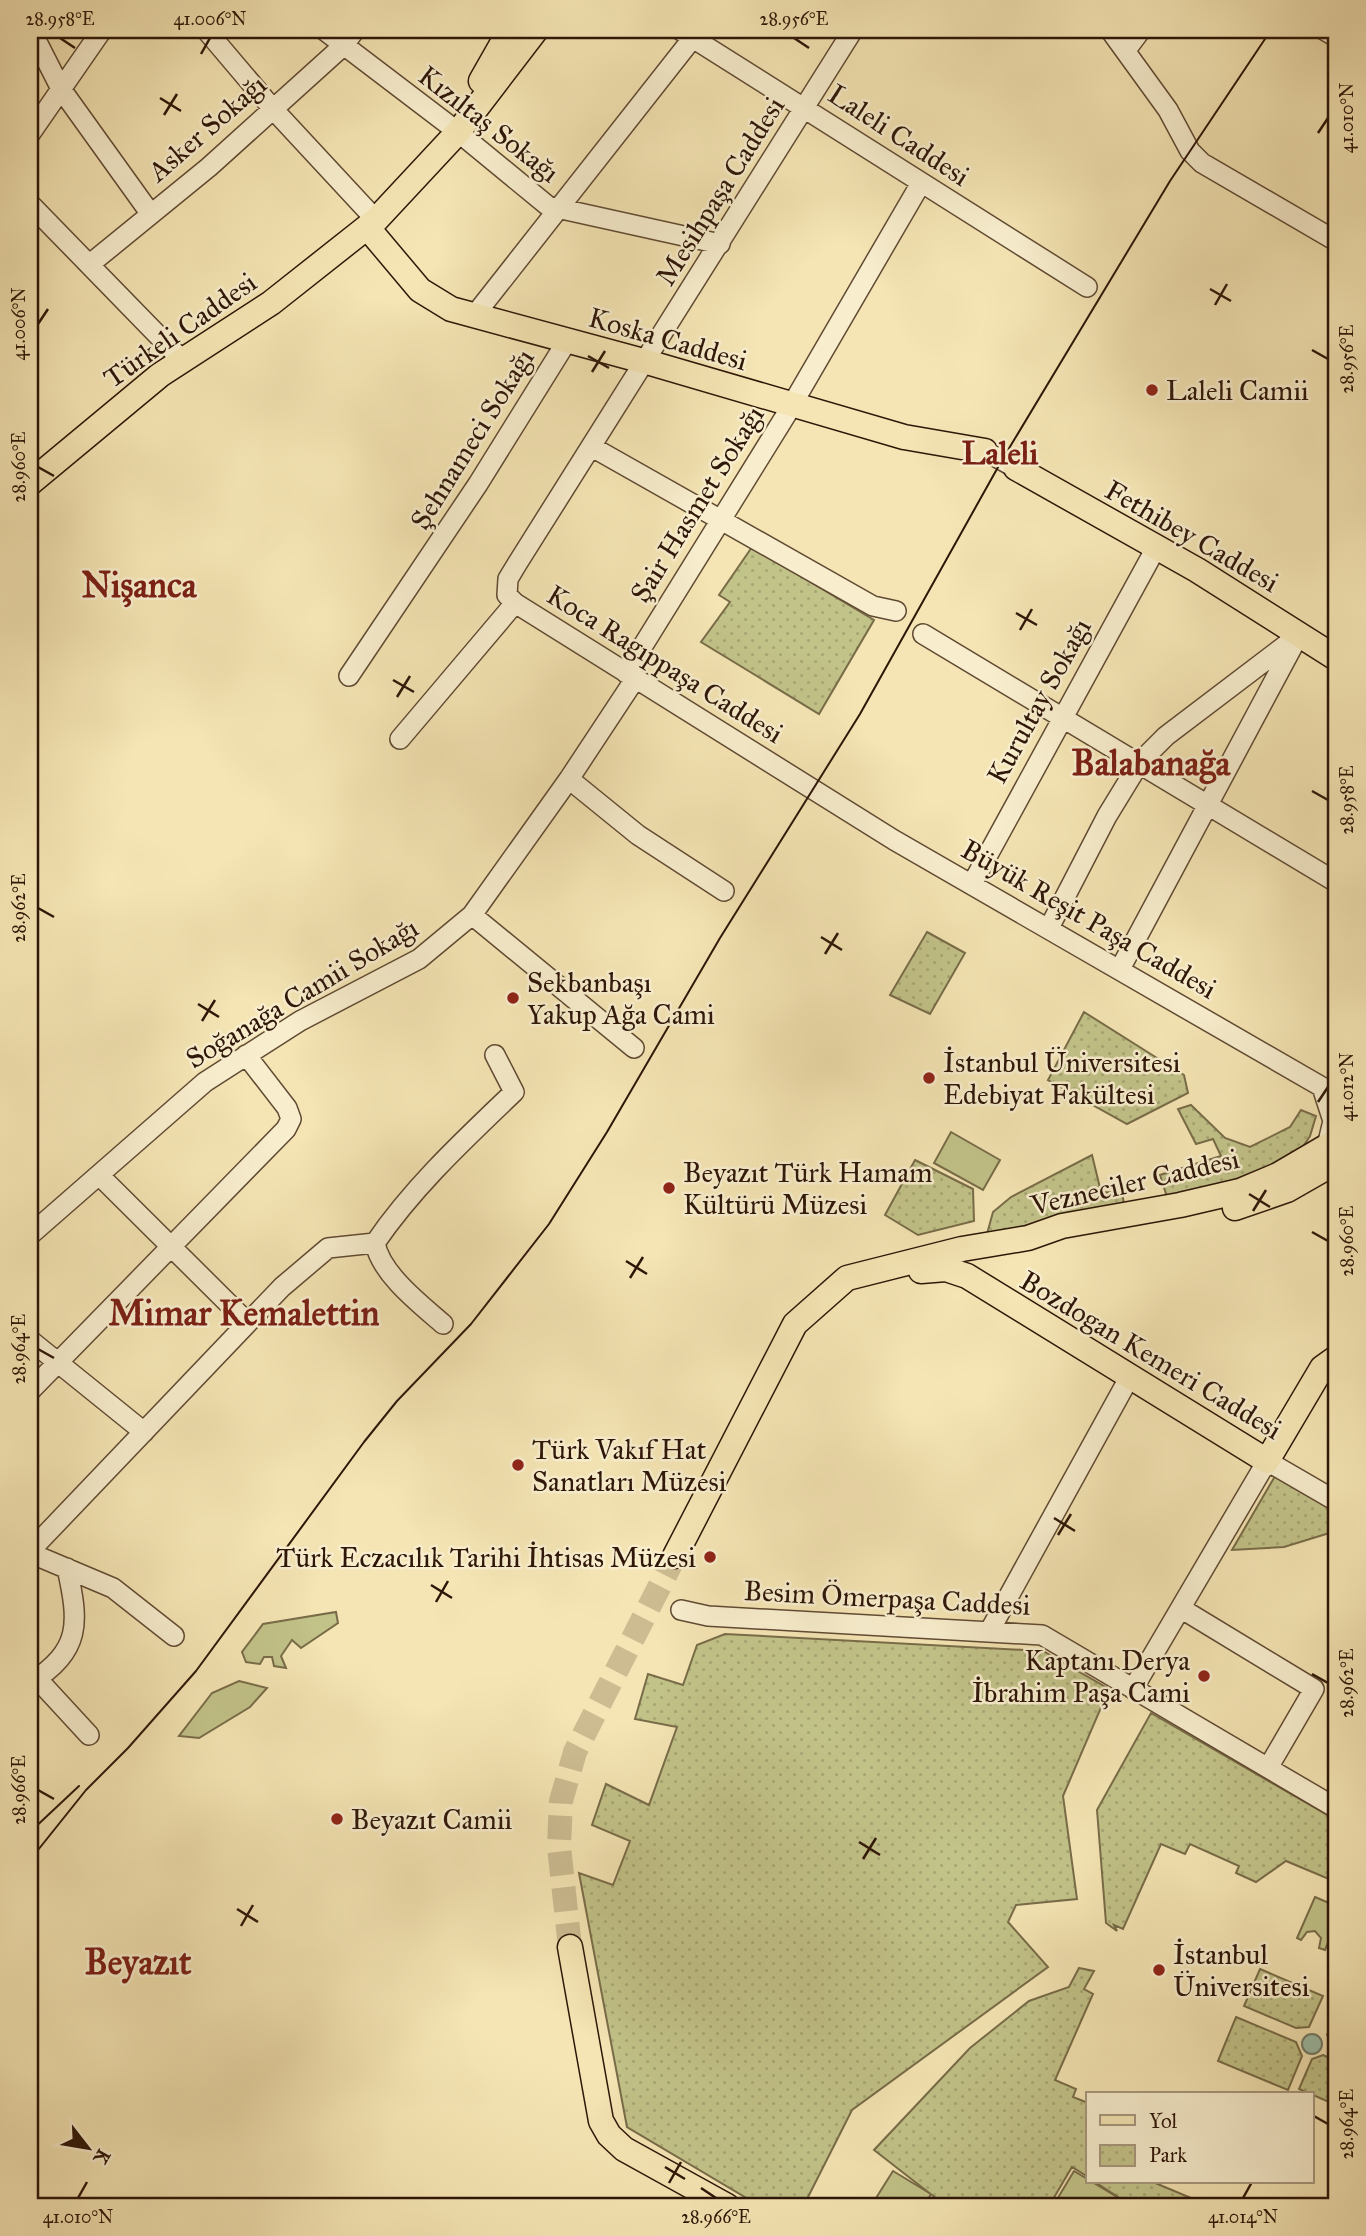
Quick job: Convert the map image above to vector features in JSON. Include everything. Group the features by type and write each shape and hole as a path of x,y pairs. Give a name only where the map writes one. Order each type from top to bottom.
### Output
{"main road":[{"path":"458,132 461,115 510,30"},
{"name":"Türkeli Caddesi","path":"30,482 182,360 271,303 371,224 458,132 536,30"},
{"name":"Koska Caddesi","path":"371,224 420,290 451,309 647,362 904,437 985,451"},
{"name":"Fethibey Caddesi","path":"1016,468 1157,546 1336,658"},
{"name":"Vezneciler Caddesi","path":"676,1556 785,1342 801,1317 854,1275 1028,1238 1062,1226 1180,1205 1240,1191 1334,1155"},
{"name":"Bozdogan Kemeri Caddesi","path":"989,1245 980,1250 972,1263 975,1282 1267,1461"},
{"path":"838,1288 939,1268 955,1270 975,1282"},
{"path":"1267,1461 1322,1368 1336,1358"},
{"path":"569,1947 597,2105 609,2136 624,2149 727,2206"}],"street":[{"path":"31,30 61,89 150,213"},
{"path":"30,134 102,30"},
{"path":"206,30 371,224"},
{"name":"Kızıltaş Sokağı","path":"324,30 458,132 532,194 556,209 720,244"},
{"name":"Asker Sokağı","path":"90,264 273,110 343,46 355,30"},
{"name":"Mesihpaşa Caddesi","path":"511,599 508,579 647,362 853,30"},
{"path":"1110,30 1168,110 1190,151 1202,163 1335,238"},
{"path":"1126,50 1141,30"},
{"path":"1324,30 1336,37"},
{"path":"474,316 691,32"},
{"name":"Laleli Caddesi","path":"691,32 921,183 1087,287"},
{"name":"Şair Hasmet Sokağı","path":"569,779 921,183"},
{"path":"30,204 182,360"},
{"name":"Şehnameci Sokağı","path":"349,676 423,568 567,341"},
{"path":"592,447 873,606 897,611"},
{"path":"985,451 1016,468"},
{"name":"Kurultay Sokağı","path":"972,884 1157,546"},
{"path":"400,739 511,599"},
{"name":"Koca Ragıppaşa Caddesi","path":"511,599 829,800"},
{"path":"923,634 1336,882"},
{"path":"1049,928 1107,816 1140,762 1166,736 1299,635"},
{"path":"1121,969 1299,635"},
{"path":"569,779 638,835 724,891"},
{"name":"Soğanağa Camii Sokağı","path":"30,1236 205,1082 326,1006 419,960 472,915 569,779"},
{"name":"Büyük Reşit Paşa Caddesi","path":"829,800 1329,1088"},
{"path":"472,915 634,1048"},
{"path":"30,1391 286,1129 290,1119 287,1108 246,1055"},
{"path":"174,1636 113,1588 30,1552 282,1287 328,1248 375,1243 394,1216 442,1162 514,1092 495,1055"},
{"path":"1329,1088 1334,1155"},
{"path":"99,1175 247,1322"},
{"path":"375,1243 380,1257 399,1282 443,1324"},
{"path":"30,1340 144,1432"},
{"path":"989,1632 1129,1378"},
{"path":"1133,1689 1267,1461"},
{"name":"Bozdogan Kemeri Caddesi","path":"1267,1461 1336,1501"},
{"path":"67,1568 74,1596 76,1630 68,1648 32,1677 89,1735"},
{"path":"1182,1609 1314,1689 1268,1768"},
{"name":"Besim Ömerpaşa Caddesi","path":"681,1610 708,1616 1042,1635 1336,1808"}],"green space":[{"path":"752,547 874,620 819,714 701,642 730,602 719,595"},
{"path":"927,932 965,953 930,1014 890,995"},
{"path":"1084,1012 1184,1075 1188,1093 1127,1124 1048,1080"},
{"path":"1191,1105 1225,1138 1250,1147 1290,1127 1301,1110 1316,1116 1310,1136 1297,1156 1238,1179 1167,1197 1160,1175 1221,1156 1213,1139 1196,1144 1178,1109"},
{"path":"951,1132 1000,1160 983,1190 934,1163"},
{"path":"1092,1155 1101,1192 1122,1193 1124,1204 987,1234 993,1212 1011,1197"},
{"path":"915,1160 973,1189 974,1221 918,1235 885,1215"},
{"path":"1278,1471 1336,1505 1336,1531 1284,1547 1232,1550"},
{"path":"336,1612 338,1623 301,1648 292,1640 281,1656 286,1668 274,1666 272,1657 264,1657 260,1664 246,1662 242,1652 263,1624"},
{"path":"725,1634 1043,1651 1109,1689 1063,1796 1077,1899 1016,1905 1008,1922 1048,1967 852,2110 806,2201 808,2206 760,2206 627,2127 579,1873 613,1885 630,1841 592,1825 606,1784 649,1805 677,1727 635,1719 648,1674 683,1685 697,1645"},
{"path":"239,1681 267,1688 250,1707 199,1738 179,1736 212,1693"},
{"path":"1151,1713 1336,1820 1336,1882 1286,1861 1256,1882 1236,1873 1239,1866 1190,1844 1185,1854 1161,1844 1123,1929 1114,1925 1117,1931 1106,1923 1097,1810"},
{"path":"1315,1897 1336,1906 1336,1924 1325,1950 1319,1948 1321,1938 1315,1931 1307,1932 1301,1940 1297,1938"},
{"path":"1079,1968 1094,1971 1084,1989 1093,1994 1055,2080 1076,2089 1073,2097 1086,2102 1086,2176 1072,2167 1049,2206 946,2206 874,2150 970,2048 1029,2001 1069,1987"},
{"path":"1260,1969 1323,1996 1309,2027 1296,2028 1244,2006"},
{"path":"1336,2013 1336,2049 1327,2035"},
{"path":"1236,2017 1296,2042 1302,2056 1288,2090 1218,2061"},
{"path":"1323,2055 1336,2061 1336,2105 1314,2095 1314,2092 1299,2089 1312,2059"},
{"path":"893,2171 931,2194 924,2206 871,2206"},
{"path":"1074,2171 1086,2178 1086,2184 1096,2184 1132,2206 1053,2206"},
{"path":"1098,2184 1158,2184 1210,2206 1132,2206"}],"water":[{"path":"1312,2034 1319,2037 1322,2044 1319,2051 1312,2054 1305,2051 1302,2044 1305,2037"}],"tunnel":[{"path":"570,1947 559,1847 561,1801 575,1752 675,1556"}],"tram line":[{"path":"30,1860 86,1790 128,1748 196,1671 364,1442 397,1401 471,1324 549,1224 607,1132 720,938 860,714 1002,460 1170,181 1271,30"},
{"path":"30,1832 79,1786"}],"place":[{"name":"Laleli Camii","path":"1152,390"},
{"name":"Sekbanbaşı Yakup Ağa Cami","path":"513,998"},
{"name":"İstanbul Üniversitesi Edebiyat Fakültesi","path":"929,1078"},
{"name":"Beyazıt Türk Hamam Kültürü Müzesi","path":"669,1188"},
{"name":"Türk Vakıf Hat Sanatları Müzesi","path":"518,1465"},
{"name":"Türk Eczacılık Tarihi İhtisas Müzesi","path":"710,1557"},
{"name":"Kaptanı Derya İbrahim Paşa Cami","path":"1204,1676"},
{"name":"Beyazıt Camii","path":"337,1819"},
{"name":"İstanbul Üniversitesi","path":"1159,1970"}],"district":[{"name":"Laleli","path":"1000,453"},
{"name":"Nişanca","path":"139,585"},
{"name":"Balabanağa","path":"1151,763"},
{"name":"Mimar Kemalettin","path":"244,1313"},
{"name":"Beyazıt","path":"138,1962"}]}
